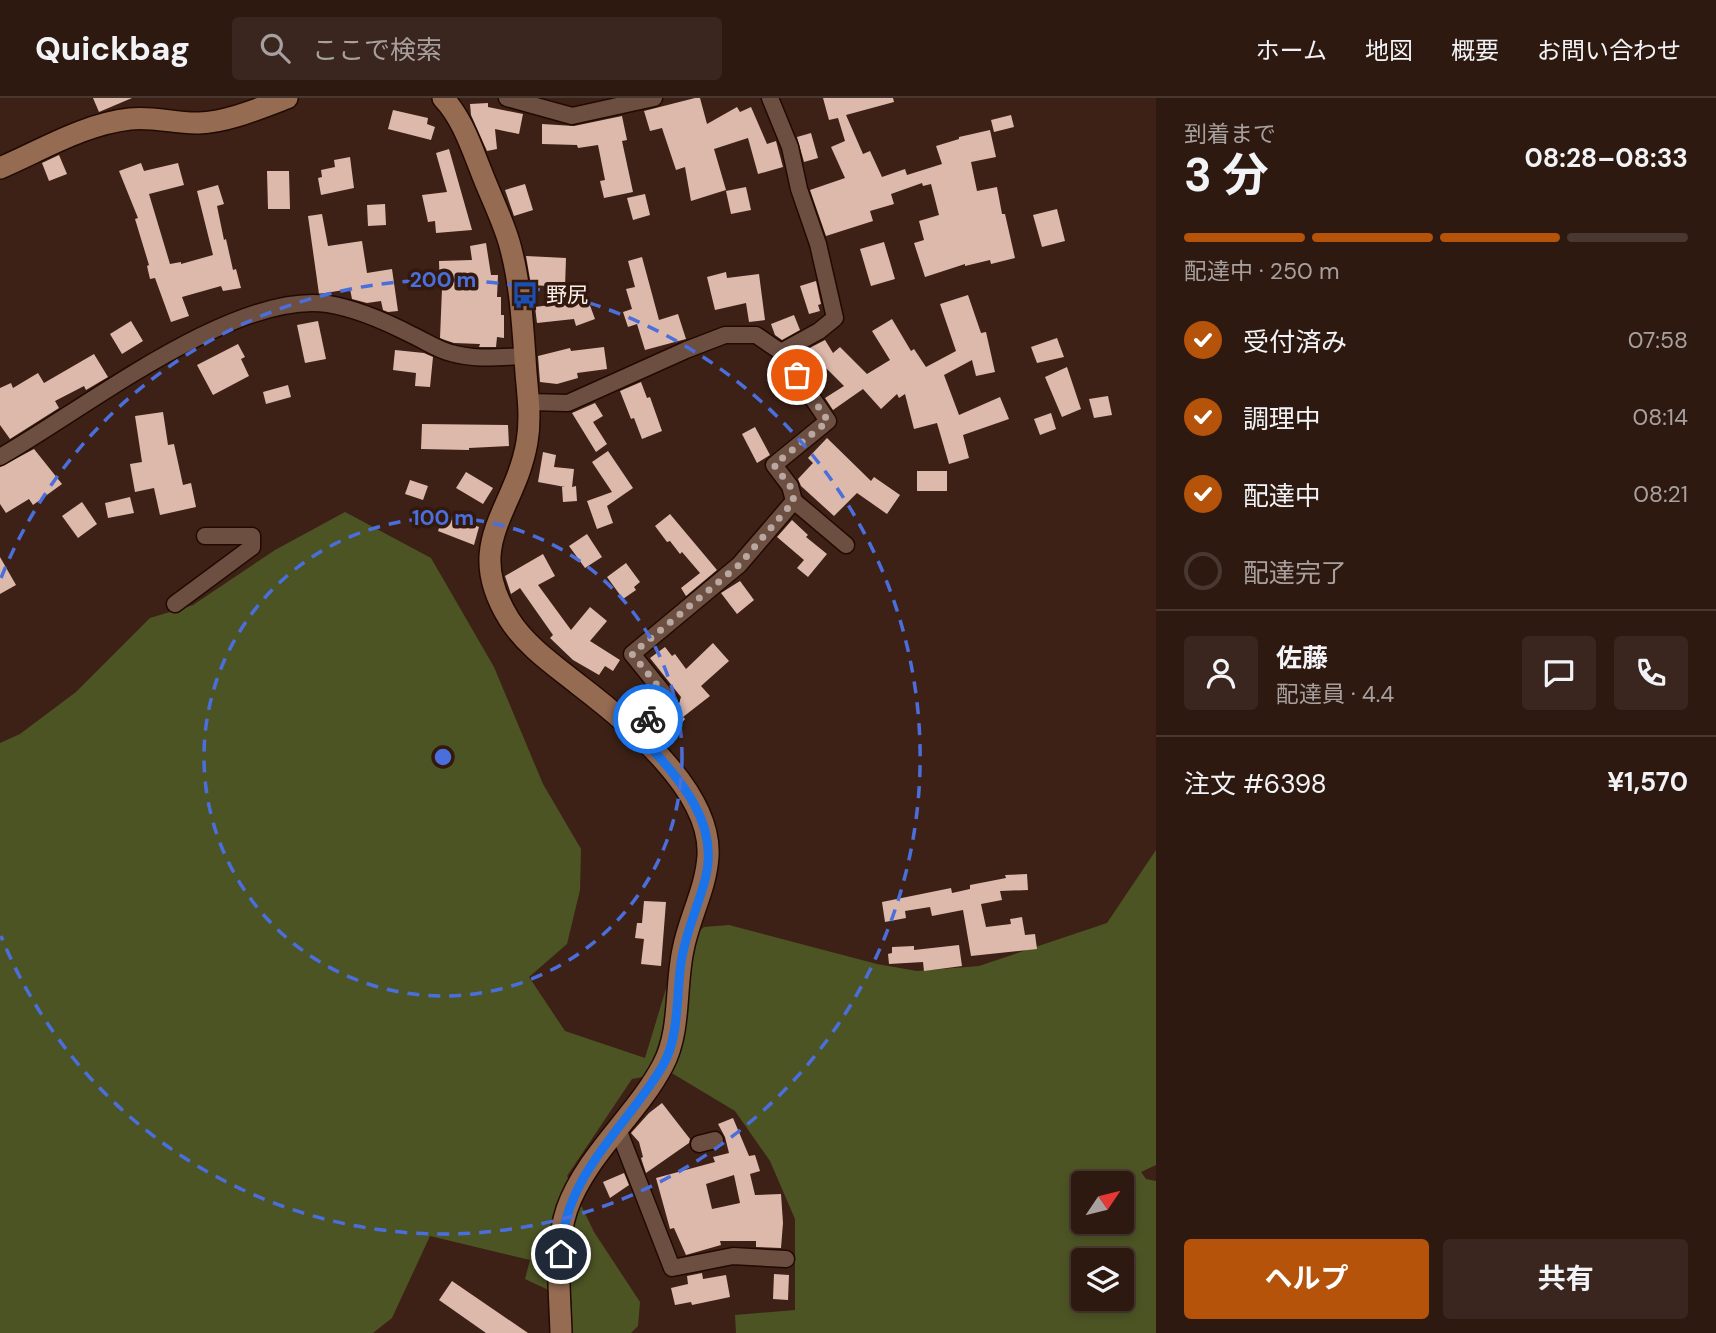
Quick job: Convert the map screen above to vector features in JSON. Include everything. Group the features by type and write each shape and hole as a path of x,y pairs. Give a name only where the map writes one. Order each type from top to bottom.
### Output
{"street":[{"path":"0,168 109,122 144,118 200,123 287,98"},
{"path":"447,98 470,142 508,240 525,356 527,441 521,466 489,550 497,593 509,619 529,644 635,730 677,778 695,805 705,828 709,853 706,876 683,948 673,1036 664,1064 581,1180 567,1208 561,1234 561,1333"},
{"path":"507,98 572,116 654,98"},
{"path":"770,98 790,147 799,189 818,244 835,318 819,331 781,352"},
{"path":"0,457 177,348 247,316 286,304 326,304 367,313 448,353 475,358 525,356"},
{"path":"528,402 568,403 686,349 726,335 756,335 781,352 828,421 774,465 790,486 794,501 846,545"},
{"path":"635,730 670,701 632,654 739,565 794,501"},
{"path":"175,604 252,547 252,536 205,536"},
{"path":"618,1129 672,1268 733,1256 786,1259"},
{"path":"699,1144 715,1140"}],"green space":[{"path":"345,512 431,558 494,667 543,784 581,849 580,890 567,944 529,977 565,1031 645,1058 678,949 704,927 729,925 877,964 917,971 979,966 1107,923 1156,850 1156,1165 1141,1172 1146,1179 1156,1181 1156,1333 736,1333 735,1315 795,1310 795,1219 770,1161 735,1111 670,1072 632,1079 567,1176 594,1232 640,1302 638,1326 631,1333 570,1333 572,1301 525,1279 530,1260 430,1236 392,1318 373,1333 0,1333 0,743 20,734 76,692 150,618 193,605 275,550"}],"building":[{"path":"93,98 132,98 99,112"},
{"path":"700,98 707,124 737,107 740,112 751,107 767,144 776,141 783,167 758,174 748,138 714,149 726,190 691,201 685,167 676,170 662,128 650,131 644,111"},
{"path":"823,98 893,98 894,102 846,115 863,154 870,151 882,177 905,169 907,175 942,164 936,146 990,130 996,157 971,162 977,191 997,187 1015,258 991,264 990,260 965,264 925,277 914,243 924,240 919,221 939,215 931,184 923,186 922,183 891,194 894,204 870,211 873,221 826,236 810,190 845,178 831,147 845,141 838,118 829,120"},
{"path":"488,103 488,107 523,114 519,134 495,129 497,149 487,151 471,115 470,104"},
{"path":"393,110 428,118 427,124 435,127 431,140 388,129"},
{"path":"1011,115 1014,127 994,132 991,120"},
{"path":"622,116 627,140 622,141 633,192 604,198 600,181 605,180 598,145 578,148 577,145 542,144 542,124 574,126"},
{"path":"811,133 818,158 804,162 797,137"},
{"path":"449,149 472,230 436,233 435,221 428,222 422,195 447,192 436,153"},
{"path":"59,155 67,174 49,181 42,163"},
{"path":"350,157 354,188 321,195 318,178 322,177 321,170 335,167 334,160"},
{"path":"141,163 144,171 178,163 184,185 149,194 170,264 181,264 213,255 197,191 218,185 224,204 217,206 224,240 226,239 233,270 236,269 241,288 223,291 221,286 182,297 189,316 171,322 155,278 150,279 149,265 135,219 138,218 119,171"},
{"path":"267,171 289,171 290,209 268,209"},
{"path":"525,184 533,210 514,216 505,190"},
{"path":"746,187 751,210 731,214 726,191"},
{"path":"645,194 650,215 633,220 627,198"},
{"path":"385,204 386,225 368,226 367,205"},
{"path":"1057,209 1065,241 1042,247 1033,215"},
{"path":"322,214 328,246 362,241 367,273 392,269 398,311 383,310 381,301 367,303 352,299 350,289 319,294 308,216"},
{"path":"884,242 895,279 871,286 860,249"},
{"path":"486,243 491,275 498,275 497,297 501,297 504,338 497,337 496,347 479,347 480,344 454,343 440,338 442,289 439,261 472,260 470,246"},
{"path":"526,256 566,258 565,287 531,285"},
{"path":"642,257 659,320 678,314 686,339 645,350 637,324 628,327 623,312 632,309 626,289 635,287 628,261"},
{"path":"726,272 727,278 759,274 765,320 749,322 746,303 715,310 707,277"},
{"path":"816,281 820,311 809,314 800,286"},
{"path":"968,295 981,333 986,332 995,372 976,376 972,360 944,375 959,415 1000,397 1009,419 963,435 969,458 949,464 937,423 914,429 905,394 899,398 897,394 881,409 863,389 833,410 825,398 844,386 817,359 807,365 800,353 825,340 833,353 840,347 867,374 890,360 872,331 892,319 911,351 914,349 926,367 956,351 940,304"},
{"path":"588,300 595,319 576,326 574,319 537,323 535,307"},
{"path":"794,315 800,330 782,340 775,335 771,324"},
{"path":"131,321 143,341 122,354 110,334"},
{"path":"318,321 326,359 305,363 297,325"},
{"path":"1057,338 1064,357 1037,363 1031,347"},
{"path":"238,344 245,357 241,359 249,376 213,395 197,365"},
{"path":"604,347 607,369 577,373 578,378 557,384 540,382 538,356 570,348 571,351"},
{"path":"395,350 424,353 433,357 430,387 415,386 416,373 393,370"},
{"path":"94,354 108,377 86,390 84,386 55,401 59,408 10,439 0,425 0,388 11,383 13,388 38,373 44,383"},
{"path":"1067,367 1081,409 1062,417 1045,377"},
{"path":"641,382 647,398 650,397 662,431 642,439 620,391"},
{"path":"288,385 291,397 266,404 263,392"},
{"path":"1108,396 1112,415 1094,418 1089,399"},
{"path":"595,403 603,416 593,422 607,444 596,452 572,413"},
{"path":"163,412 168,445 174,444 183,485 191,483 196,507 160,515 154,488 135,492 130,464 142,462 135,416"},
{"path":"1051,413 1056,429 1040,435 1034,419"},
{"path":"422,424 508,425 509,446 469,450 421,449"},
{"path":"755,427 770,455 757,463 742,434"},
{"path":"827,438 871,481 874,477 900,495 887,514 857,493 834,516 801,486 798,479 813,463 808,458"},
{"path":"34,449 62,484 33,505 29,499 6,513 0,504 0,467"},
{"path":"608,451 633,488 607,506 613,523 597,529 587,501 612,492 592,462"},
{"path":"543,452 556,455 554,467 574,469 572,487 576,486 577,501 563,502 562,487 565,487 538,482"},
{"path":"917,471 947,471 947,491 917,491"},
{"path":"466,472 493,488 483,504 456,488"},
{"path":"410,480 428,486 423,500 405,494"},
{"path":"130,497 134,513 108,518 105,503"},
{"path":"82,502 97,524 78,538 62,516"},
{"path":"444,514 479,527 474,545 438,531"},
{"path":"670,514 717,570 686,596 681,588 700,573 682,552 680,554 670,541 667,542 655,526"},
{"path":"792,520 808,535 806,537 827,554 808,577 797,568 804,560 777,537"},
{"path":"587,534 602,557 585,568 569,546"},
{"path":"543,554 555,576 538,585 571,630 590,607 607,621 590,641 620,660 613,671 605,666 599,675 573,660 550,638 553,635 520,588 511,594 505,576"},
{"path":"0,557 16,585 0,594"},
{"path":"626,563 640,582 634,587 636,590 623,599 607,577"},
{"path":"740,581 754,600 737,614 721,593"},
{"path":"713,643 729,661 701,686 710,696 683,717 685,719 675,731 678,735 668,746 652,730 677,709 681,697 650,658 665,647 672,656 675,654 686,669"},
{"path":"1027,874 1028,890 1000,891 1002,900 981,904 986,927 1011,924 1010,919 1022,917 1025,935 1035,934 1037,949 971,956 963,910 932,916 930,907 905,911 906,918 885,922 882,902 951,888 952,893 970,889 970,885 1006,878 1005,875"},
{"path":"644,901 666,902 661,966 641,964 644,939 635,938 637,923 642,923"},
{"path":"959,945 962,966 924,971 923,962 889,964 888,954 892,953 892,947 914,946 914,950"},
{"path":"662,1103 690,1139 689,1143 646,1173 639,1142 631,1133"},
{"path":"733,1118 749,1156 755,1155 760,1171 750,1174 755,1195 781,1194 781,1248 756,1247 756,1241 720,1241 721,1245 686,1255 674,1228 670,1229 656,1178 715,1162 713,1157 729,1153 718,1124","holes":["734,1175 740,1203 712,1209 706,1184"]},
{"path":"624,1173 629,1185 610,1198 603,1182"},
{"path":"702,1273 703,1279 726,1275 730,1297 692,1305 691,1302 675,1305 671,1288 688,1284 687,1276"},
{"path":"774,1274 789,1275 788,1300 773,1299"},
{"path":"452,1281 528,1333 486,1333 439,1300"}],"way so far":[{"path":"648,719 670,701 632,654 739,565 794,501 790,486 774,465 828,421 797,375"}],"place":[{"name":"野尻","path":"525,295"}],"route":[{"path":"561,1254 561,1234 567,1208 581,1180 664,1064 673,1036 683,948 706,876 709,853 705,828 695,805 677,778 635,730 648,719"}]}
